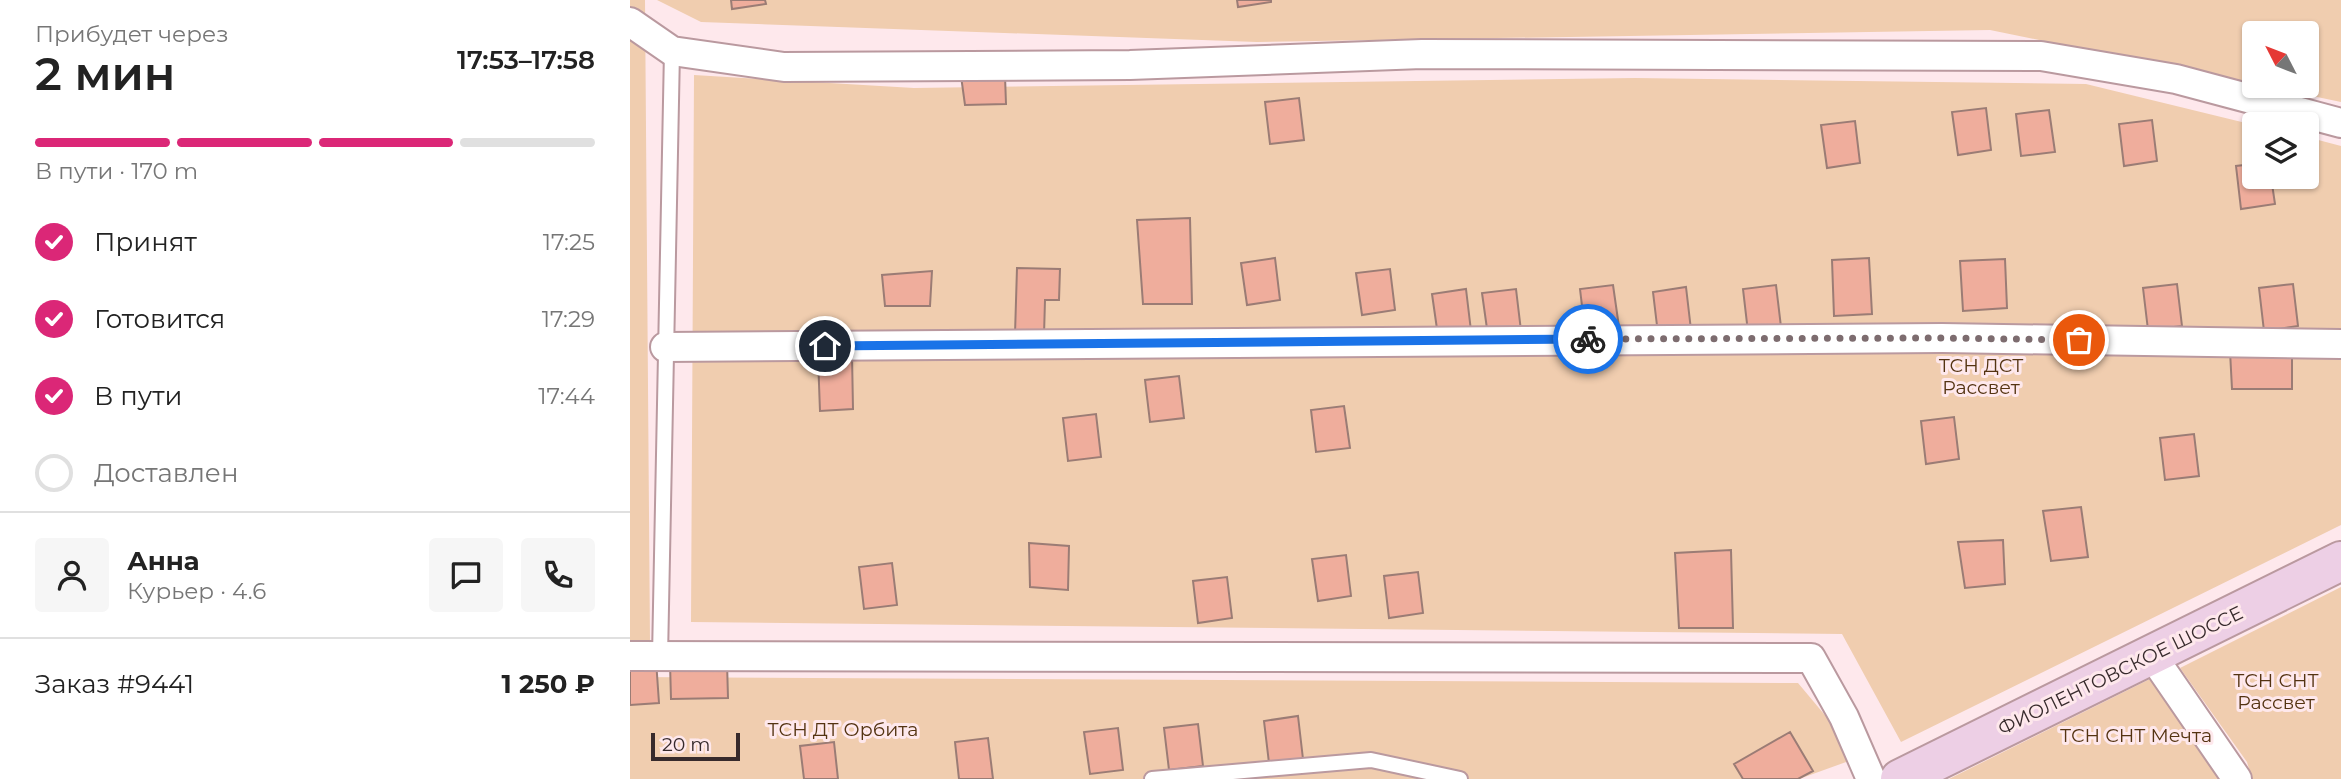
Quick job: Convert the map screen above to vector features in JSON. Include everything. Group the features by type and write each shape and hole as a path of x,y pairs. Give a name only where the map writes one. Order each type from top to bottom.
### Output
{"main road":[{"name":"ФИОЛЕНТОВСКОЕ ШОССЕ","path":"1899,779 2341,561"}],"street":[{"path":"630,22 672,51 784,66 1130,65 1422,54 2041,55 2176,79 2341,123"},
{"path":"665,347 1914,338 2341,344"},
{"path":"2151,654 2240,779"},
{"path":"630,656 1811,658 1844,717 1871,779"}],"lane":[{"path":"660,657 672,51"},
{"path":"1152,779 1371,760 1460,779"}],"green space":[{"path":"630,0 645,0 650,643 630,643"},
{"path":"657,0 2341,0 2341,102 2319,97 2319,21 2242,21 2242,82 1990,30 1257,42 701,22"},
{"name":"ТСН ДСТ Рассвет","path":"694,75 914,88 1635,78 2086,84 2242,122 2242,189 2319,189 2319,140 2341,146 2341,525 1901,742 1842,634 691,622"},
{"name":"ТСН СНТ Рассвет","path":"2341,587 2341,779 2252,779 2247,762 2180,668"},
{"name":"ТСН ДТ Орбита","path":"630,677 1798,683 1860,757 1799,779 630,779"},
{"name":"ТСН СНТ Мечта","path":"2152,678 2224,779 1949,779"}],"building":[{"path":"731,0 765,0 766,4 732,9"},
{"path":"1237,0 1271,0 1271,2 1238,7"},
{"path":"961,76 1005,76 1006,104 965,105"},
{"path":"1299,98 1304,140 1270,144 1265,102"},
{"path":"1986,108 1991,150 1958,155 1952,112"},
{"path":"2049,110 2055,152 2021,156 2016,114"},
{"path":"2152,120 2157,161 2124,166 2119,124"},
{"path":"1855,121 1860,163 1827,168 1821,125"},
{"path":"2242,165 2242,189 2273,189 2275,204 2241,209 2236,166"},
{"path":"1190,218 1192,304 1143,304 1137,220"},
{"path":"1275,258 1280,300 1247,305 1241,263"},
{"path":"1869,258 1872,314 1834,316 1832,260"},
{"path":"2005,259 2007,308 1963,311 1960,261"},
{"path":"1017,268 1060,269 1059,300 1045,300 1044,335 1015,334"},
{"path":"1390,269 1395,310 1362,315 1356,273"},
{"path":"932,271 930,306 885,306 882,275"},
{"path":"2177,284 2182,326 2148,330 2143,288"},
{"path":"2293,284 2298,326 2264,331 2259,288"},
{"path":"1613,285 1619,327 1585,331 1580,289"},
{"path":"1776,285 1781,327 1748,332 1743,289"},
{"path":"1686,287 1691,330 1658,334 1653,292"},
{"path":"1466,289 1471,331 1438,336 1432,294"},
{"path":"1516,289 1521,331 1488,336 1482,293"},
{"path":"2292,349 2292,389 2232,389 2230,351"},
{"path":"852,355 853,409 820,411 818,357"},
{"path":"1179,376 1184,418 1150,422 1145,380"},
{"path":"1344,406 1350,448 1316,452 1311,410"},
{"path":"1096,414 1101,457 1068,461 1063,418"},
{"path":"1954,417 1959,459 1926,464 1921,421"},
{"path":"2194,434 2199,476 2165,480 2160,438"},
{"path":"2081,507 2088,557 2051,561 2043,511"},
{"path":"2003,540 2005,584 1965,588 1958,542"},
{"path":"1029,543 1069,546 1068,590 1030,587"},
{"path":"1731,550 1733,628 1679,628 1675,553"},
{"path":"1346,555 1351,596 1318,601 1312,559"},
{"path":"892,563 897,605 864,609 859,567"},
{"path":"1418,572 1423,613 1389,618 1384,576"},
{"path":"1227,577 1232,618 1198,623 1193,581"},
{"path":"656,660 659,703 630,705 630,662"},
{"path":"727,662 728,698 671,699 670,663"},
{"path":"1298,716 1303,759 1269,763 1264,721"},
{"path":"1198,724 1203,766 1169,770 1164,728"},
{"path":"1118,728 1123,770 1090,774 1084,732"},
{"path":"1790,732 1813,771 1798,779 1743,779 1734,764"},
{"path":"988,738 993,779 959,779 955,742"},
{"path":"834,742 838,779 804,779 800,746"}],"way so far":[{"path":"1588,339 2079,340"}],"route":[{"path":"825,346 1588,339"}]}
